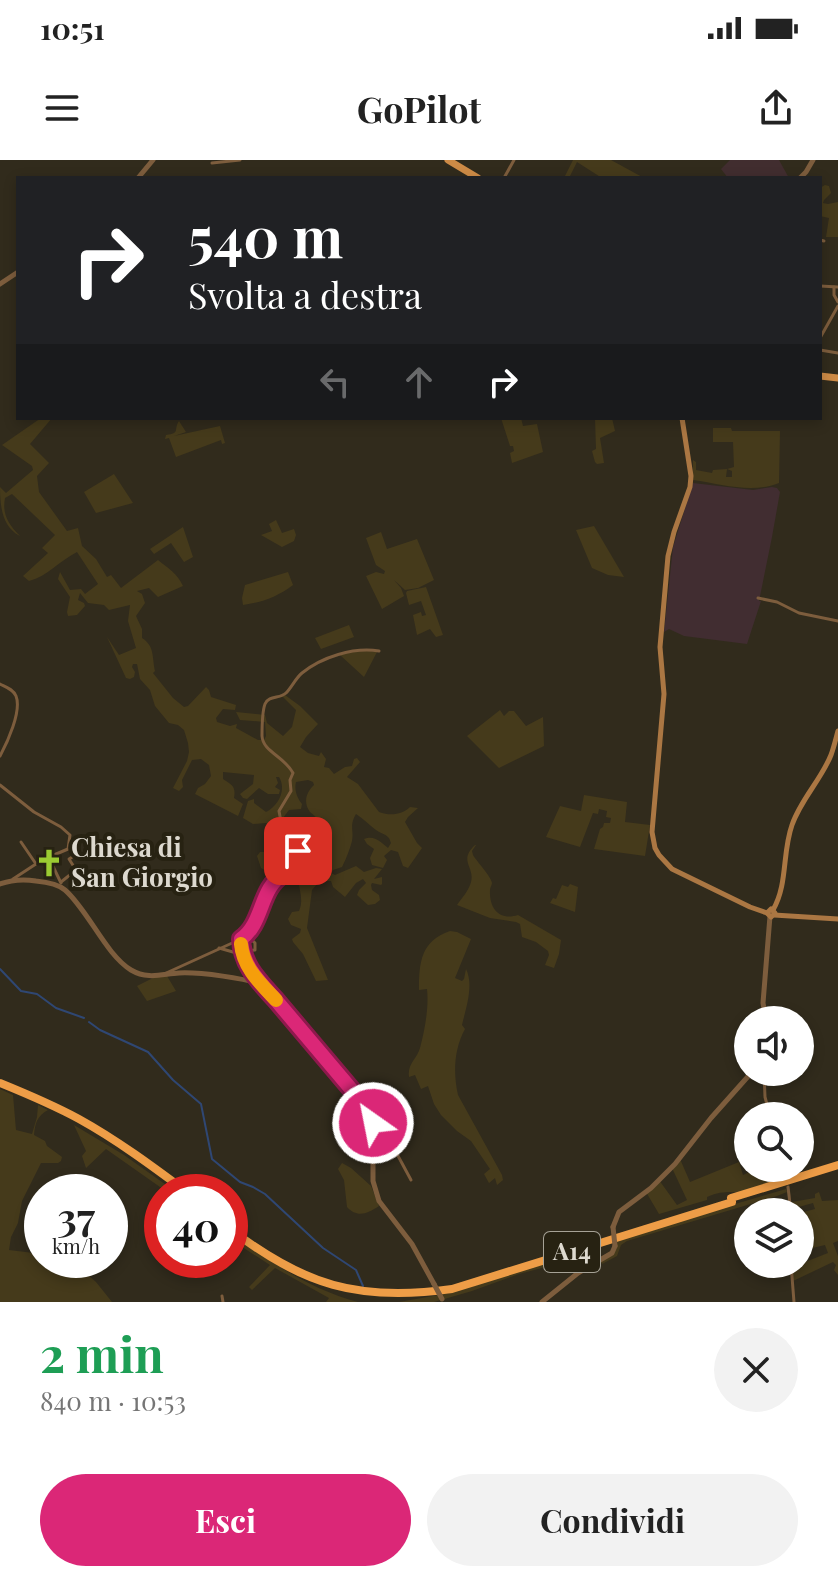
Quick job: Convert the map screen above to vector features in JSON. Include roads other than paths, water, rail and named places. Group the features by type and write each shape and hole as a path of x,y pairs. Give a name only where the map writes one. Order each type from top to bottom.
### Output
{"highway":[{"path":"0,1085 80,1120 120,1143 162,1174"},
{"path":"46,1105 118,1147 156,1174"},
{"name":"A14","path":"248,1240 277,1261 323,1285 359,1292 412,1295 838,1167"}],"main road":[{"path":"448,160 475,176"},
{"path":"682,420 692,471 668,556 661,627 663,698 651,821 655,848 672,869 750,907 771,913 838,919"},
{"path":"771,913 781,891 792,825 809,789 831,756 838,731"}],"street":[{"path":"140,176 153,160"},
{"path":"212,163 240,160"},
{"path":"822,334 838,304 834,295 836,287"},
{"path":"822,321 827,325"},
{"path":"758,598 777,602 805,615 838,621"},
{"path":"290,831 281,822 279,811 291,791 293,773 284,759 269,750 262,739 265,704 271,698 285,694 303,672 325,661 358,649 379,651"},
{"path":"0,684 14,692 17,702 9,736 0,756"},
{"path":"0,785 70,835 69,848 74,856 69,859 76,870 62,885"},
{"path":"21,842 36,864"},
{"path":"10,881 69,848"},
{"path":"160,976 247,935 269,888 284,874 291,857 298,851"},
{"path":"49,858 62,885 126,966 142,975 181,973 260,984"},
{"path":"0,884 35,880 62,885"},
{"path":"764,1006 771,913"},
{"path":"219,948 230,952 256,949 255,943 247,935"},
{"path":"241,939 247,966 260,984 368,1110 373,1124 373,1181 379,1201 412,1244 443,1300"},
{"path":"542,1302 578,1273 612,1253 615,1246 613,1227 619,1212 651,1188 675,1164 740,1086"},
{"path":"357,1097 383,1089"},
{"path":"373,1124 390,1141 411,1180"},
{"path":"788,1187 789,1198"},
{"path":"792,1278 794,1302"},
{"path":"222,1296 223,1302"}],"waterway":[{"path":"0,969 21,991 37,994 56,1008 84,1018"},
{"path":"89,1022 148,1052 173,1080 201,1104 212,1159 240,1182 265,1194 323,1248 356,1270 363,1286"}],"place":[{"name":"Chiesa di San Giorgio","path":"49,863"}]}
